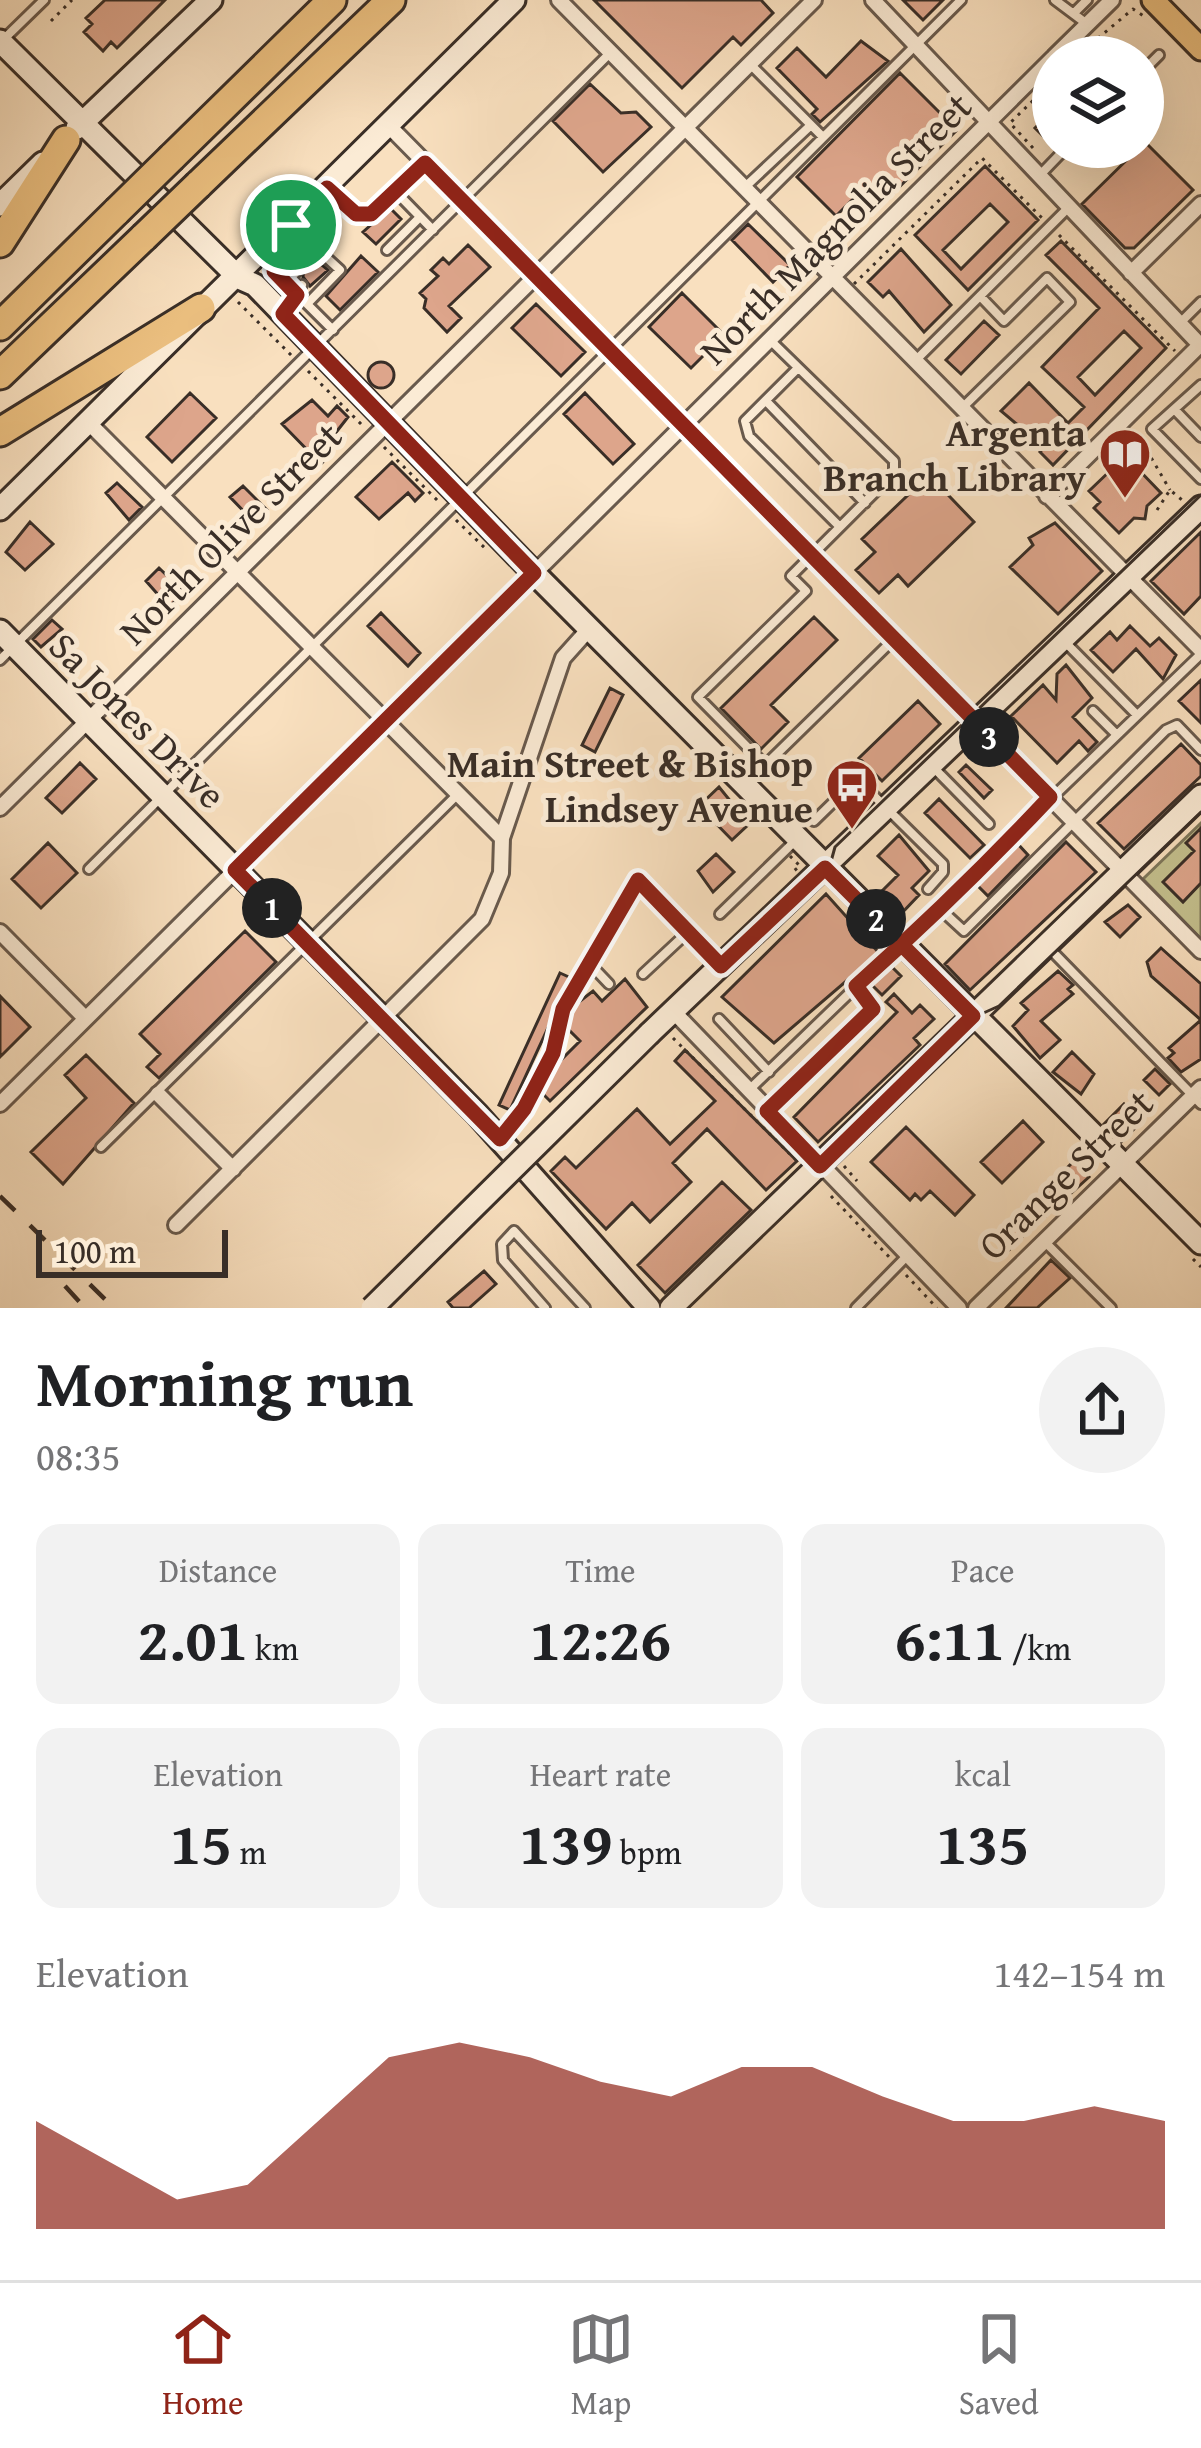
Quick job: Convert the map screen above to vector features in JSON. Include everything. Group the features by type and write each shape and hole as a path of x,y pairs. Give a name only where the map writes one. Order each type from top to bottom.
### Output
{"highway":[{"path":"0,326 332,0"},
{"path":"0,375 392,0"},
{"path":"0,243 75,130"},
{"path":"0,432 201,308"}],"main road":[{"path":"0,205 211,0"},
{"path":"0,509 201,308 299,231 327,188 514,0"},
{"path":"1143,5 1201,49"},
{"path":"4,42 71,115 75,130 239,278 255,285 311,352"},
{"path":"239,278 243,293 311,352 459,500 517,567 534,573 973,1016 1196,1250"},
{"path":"372,1308 673,1011 1128,578 1192,504"},
{"name":"Sa Jones Drive","path":"5,646 88,721 477,1114 649,1308"},
{"path":"671,1308 824,1169 973,1016 1200,798"}],"street":[{"path":"559,0 1201,652"},
{"name":"North Olive Street","path":"0,808 814,0"},
{"path":"873,0 1201,346 1047,496"},
{"name":"North Magnolia Street","path":"1075,36 1112,0"},
{"name":"North Magnolia Street","path":"0,1104 1032,79"},
{"path":"388,125 1201,951"},
{"path":"1131,273 1201,203"},
{"path":"87,421 502,838"},
{"path":"176,1225 383,1021 455,947 490,903 501,873 502,838 563,658 589,629"},
{"path":"0,932 85,1018"},
{"path":"673,1011 824,1169 902,1261 959,1308"},
{"path":"158,1094 233,1169"},
{"name":"Orange Street","path":"976,1308 1198,1096"}],"lane":[{"path":"4,42 44,0"},
{"path":"89,869 961,0"},
{"path":"1055,0 1074,11"},
{"path":"1066,0 1087,24"},
{"path":"1074,11 1087,0"},
{"path":"5,646 163,498 611,52"},
{"path":"750,64 823,137"},
{"path":"744,188 811,125"},
{"path":"327,188 364,216 425,163"},
{"path":"1039,176 1047,168"},
{"path":"396,192 433,230"},
{"path":"914,362 1069,207"},
{"path":"387,250 420,217"},
{"path":"307,304 340,270 299,231 274,271 299,290 307,304 333,330"},
{"path":"311,257 319,249"},
{"path":"286,283 298,270"},
{"path":"961,409 1070,302 1047,278 1004,321 980,296"},
{"path":"283,314 299,290"},
{"path":"1180,324 1201,302"},
{"path":"765,765 698,697 806,591 791,576 894,473 894,461 769,339"},
{"path":"798,368 746,421 749,436 840,527"},
{"path":"1201,385 1152,428 1201,478"},
{"path":"766,400 865,502"},
{"path":"1175,410 1201,436"},
{"path":"744,786 893,639"},
{"path":"1063,640 1137,715"},
{"path":"748,1091 1201,652"},
{"path":"1093,711 1116,734"},
{"path":"938,907 964,932 1166,730 1177,725 1201,750"},
{"path":"933,766 989,824"},
{"path":"814,821 857,779 943,864 943,872 928,889"},
{"path":"100,1147 309,946 458,794"},
{"path":"720,914 797,839"},
{"path":"500,1139 524,1109 553,1053 558,1020 638,880 721,966"},
{"path":"643,974 688,932"},
{"path":"1047,946 1198,1096"},
{"path":"590,963 609,984"},
{"path":"767,1111 873,1009 856,986"},
{"path":"719,1019 769,1072"},
{"path":"545,1308 501,1255 514,1231 585,1308"},
{"path":"1044,1241 1111,1308"},
{"path":"856,1308 902,1261"}],"path":[{"path":"51,21 72,0"},
{"path":"1107,36 1143,5"},
{"path":"1117,428 1152,457 1170,490 1192,504"},
{"path":"1128,463 1135,446"},
{"path":"1157,510 1170,490"},
{"path":"674,1038 824,1169 937,1308"},
{"path":"824,1169 867,1193"},
{"path":"1196,1250 1201,1267"}],"shaded area":[{"path":"1201,823 1201,939 1143,879"}],"building":[{"path":"105,0 165,0 117,48 111,42 103,51 84,32 92,24 86,18"},
{"path":"594,0 761,0 773,13 741,45 733,37 682,88"},
{"path":"903,0 943,0 923,20"},
{"path":"861,41 888,61 820,122 812,114 817,109 777,68 797,48 826,77"},
{"path":"900,73 957,130 875,211 858,194 836,216 797,177"},
{"path":"590,84 621,113 636,112 651,127 603,172 553,121"},
{"path":"1164,161 1193,190 1134,248 1125,248 1082,204 1119,168 1164,168"},
{"path":"985,166 1038,220 968,290 915,235","holes":["990,204 1008,222 961,269 943,250"]},
{"path":"390,208 401,219 376,244 363,232"},
{"path":"748,224 790,265 773,282 732,240"},
{"path":"1061,241 1166,348 1053,465 1040,452 1044,447 1001,411 1029,383 1068,423 1084,407 1042,367 1099,308 1046,255","holes":["1124,331 1141,348 1095,395 1078,377"]},
{"path":"468,245 490,267 449,306 461,318 447,332 424,308 426,299 420,293 438,276 431,270 443,258 449,264"},
{"path":"901,249 951,305 924,332 889,291 883,297 868,282"},
{"path":"305,251 328,270 310,286 303,277 304,265 292,264"},
{"path":"361,256 378,272 340,310 326,296"},
{"path":"682,293 724,335 691,368 649,327"},
{"path":"536,304 585,352 561,376 512,328"},
{"path":"984,321 999,335 961,374 946,360"},
{"path":"381,362 394,375 381,388 368,375"},
{"path":"190,393 216,418 172,462 147,437"},
{"path":"585,393 634,444 613,464 564,414"},
{"path":"312,400 328,416 337,406 348,417 323,449 329,455 321,464 282,424"},
{"path":"392,462 423,493 415,501 408,493 379,519 356,497"},
{"name":"Argenta Branch Library","path":"1136,467 1161,493 1147,506 1145,519 1134,518 1119,533 1094,508 1100,502 1089,491 1113,468 1124,479"},
{"path":"929,475 974,522 908,586 898,575 879,593 856,570 875,552 862,539"},
{"path":"117,483 142,507 129,520 106,493"},
{"path":"243,486 267,510 254,522 230,497"},
{"path":"30,522 53,544 25,570 6,552"},
{"path":"1055,523 1102,571 1058,614 1010,567 1033,545 1029,538"},
{"path":"1201,532 1201,596 1184,614 1151,581"},
{"path":"159,568 184,592 169,607 146,581"},
{"path":"381,613 420,653 408,666 368,626"},
{"path":"814,617 837,640 771,705 788,722 761,749 721,708"},
{"path":"52,620 62,629 41,647 33,639"},
{"path":"1130,626 1150,646 1159,638 1176,655 1163,679 1136,649 1113,672 1091,650 1110,632 1117,640"},
{"path":"1066,665 1092,698 1073,717 1097,742 1088,751 1079,741 1057,763 1011,716 1043,685 1056,700 1057,674"},
{"path":"1201,680 1201,723 1179,701"},
{"path":"610,688 623,695 595,752 582,745"},
{"path":"918,701 940,724 882,781 859,758"},
{"path":"1181,744 1201,765 1201,776 1124,849 1098,823"},
{"path":"80,763 96,779 62,813 46,798"},
{"path":"966,765 992,790 984,798 959,772"},
{"path":"719,787 749,824 732,840 699,806"},
{"path":"939,799 984,845 970,858 925,813"},
{"path":"1201,828 1201,883 1183,902 1163,882 1194,851 1186,843"},
{"path":"899,835 929,871 912,888 919,895 898,917 877,896 898,875 878,856"},
{"path":"1066,842 1096,872 970,990 945,964"},
{"path":"48,843 77,873 41,908 12,879"},
{"path":"1017,843 1028,855 988,896 975,883"},
{"path":"716,854 734,872 713,892 698,871"},
{"path":"826,894 879,953 774,1043 722,997"},
{"path":"1128,905 1140,917 1120,937 1105,922"},
{"path":"245,931 276,962 159,1078 147,1067 160,1054 140,1034"},
{"path":"1161,948 1201,984 1201,1020 1151,976 1147,962"},
{"path":"890,965 901,976 882,995 871,984"},
{"path":"1058,971 1073,985 1068,989 1073,994 1041,1021 1060,1040 1040,1058 1013,1026 1028,1010 1021,1003"},
{"path":"560,973 571,978 510,1110 499,1105"},
{"path":"625,979 647,1007 550,1101 542,1093 557,1064 580,1041 567,1028 575,1005 593,991 602,1001"},
{"path":"894,994 912,1013 920,1005 934,1019 914,1038 920,1045 818,1142 794,1117 897,1012 886,1002"},
{"path":"0,996 30,1027 0,1057"},
{"path":"1201,1020 1201,1059 1181,1072 1168,1058 1174,1053 1169,1048"},
{"path":"685,1050 797,1161 766,1190 707,1129 673,1163 691,1182 650,1222 632,1203 606,1229 551,1171 565,1157 576,1168 637,1109 670,1144 715,1101 675,1061"},
{"path":"1072,1052 1094,1074 1081,1094 1053,1072"},
{"path":"86,1055 134,1103 63,1184 31,1152 86,1098 65,1075"},
{"path":"1155,1069 1170,1084 1159,1095 1144,1080"},
{"path":"1124,1104 1141,1122 1121,1142 1104,1124"},
{"path":"1023,1121 1043,1142 1002,1183 981,1162"},
{"path":"906,1127 974,1195 955,1215 930,1191 921,1200 915,1194 910,1200 871,1162"},
{"path":"1074,1161 1089,1177 1046,1216 1033,1202"},
{"path":"722,1182 751,1210 665,1293 638,1265"},
{"path":"1011,1220 1025,1234 1007,1252 993,1238"},
{"path":"1051,1260 1070,1278 1037,1308 1006,1308"},
{"path":"484,1271 496,1284 469,1308 453,1308 448,1302"}],"tram line":[{"path":"1201,495 835,847 827,876 953,1010 979,1015 999,1006 1201,812"}],"railway":[{"path":"0,1196 114,1308"},
{"path":"65,1286 85,1308"}],"place":[{"name":"Argenta Branch Library","path":"1125,500"},
{"name":"Main Street & Bishop Lindsey Avenue","path":"852,831"}],"route":[{"path":"291,225 307,237 274,271 297,295 283,314 534,573 235,870 500,1139 524,1109 531,1086 553,1053 563,1009 638,880 721,966 825,868 901,944 973,1016 820,1166 767,1111 873,1009 856,986 891,954 901,944 938,907 1050,797 425,163 371,214 356,214 327,188 291,225"}]}
